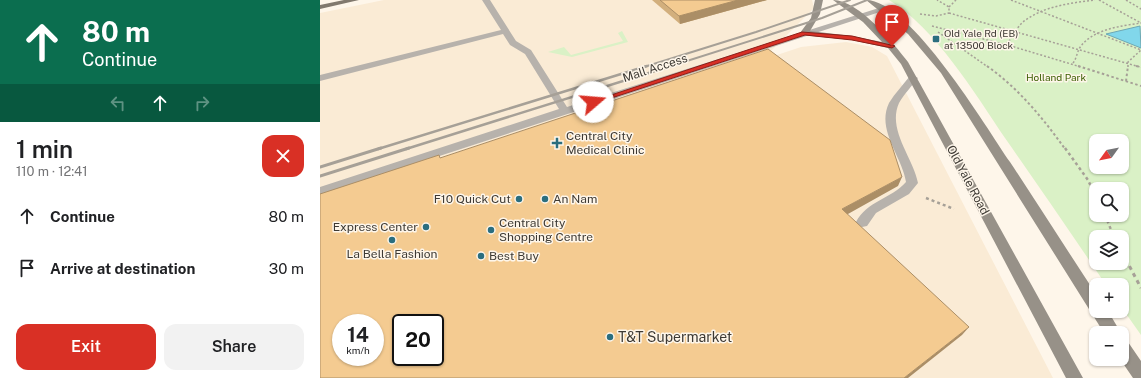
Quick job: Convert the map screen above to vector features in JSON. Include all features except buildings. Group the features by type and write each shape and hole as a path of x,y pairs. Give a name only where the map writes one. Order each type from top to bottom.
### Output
{"main road":[{"path":"320,7 355,0"},
{"path":"819,0 818,12 804,33 852,38 892,46"},
{"name":"Old Yale Road","path":"838,0 861,16 892,46 913,78 1075,378"},
{"path":"870,0 885,9 905,25 940,65 984,130 1089,296"},
{"path":"1129,358 1141,376"}],"lane":[{"path":"486,0 512,43 528,52 565,111"},
{"name":"Mall Access","path":"320,191 804,33 885,9"},
{"path":"320,78 505,31"},
{"path":"862,222 872,210 905,191 912,183 912,174 891,128 890,118 892,108 913,78"}],"path":[{"path":"937,0 949,7"},
{"path":"949,13 949,7 956,0"},
{"path":"1011,0 1141,50"},
{"path":"1006,44 1023,22 1042,12 1067,4 1095,0"},
{"path":"1099,0 1141,23"},
{"path":"1126,0 1141,9"},
{"path":"919,14 936,16 949,13 1141,67"},
{"path":"1074,63 1079,50 1087,40 1097,33 1114,27 1141,23"},
{"path":"1089,182 1038,113 997,73 963,48 926,25 1006,44 1074,63 1141,86"},
{"path":"1126,81 1130,58 1141,50"},
{"path":"905,191 954,208"},
{"path":"1129,265 1141,288"}],"shaded area":[{"path":"384,0 812,0 814,8 766,56 771,57 801,47 846,42 872,47 887,56 1053,378 320,378 320,13"}],"green space":[{"name":"Holland Park","path":"889,0 1141,0 1141,335 1129,318 1129,278 1101,278 1096,270 1129,270 1129,230 1089,230 1089,260 967,82 923,27"},
{"path":"622,31 628,42 572,57 548,52 564,47 571,55 623,41 618,33"}],"water":[{"path":"1140,26 1141,48 1106,34"}],"railway":[{"path":"644,67 756,32 850,0"},
{"path":"668,67 822,18 867,0"},
{"path":"378,149 647,66"},
{"path":"406,149 671,66"},
{"path":"320,167 381,148"},
{"path":"320,176 409,148"}],"place":[{"name":"Old Yale Rd (EB) at 13500 Block","path":"936,39"},
{"name":"Central City Medical Clinic","path":"557,143"},
{"name":"F10 Quick Cut","path":"519,199"},
{"name":"An Nam","path":"545,199"},
{"name":"Express Center","path":"426,227"},
{"name":"Central City Shopping Centre","path":"491,230"},
{"name":"La Bella Fashion","path":"392,240"},
{"name":"Best Buy","path":"481,256"},
{"name":"T&T Supermarket","path":"610,337"}],"route":[{"path":"593,102 804,33 852,38 892,46"}]}
